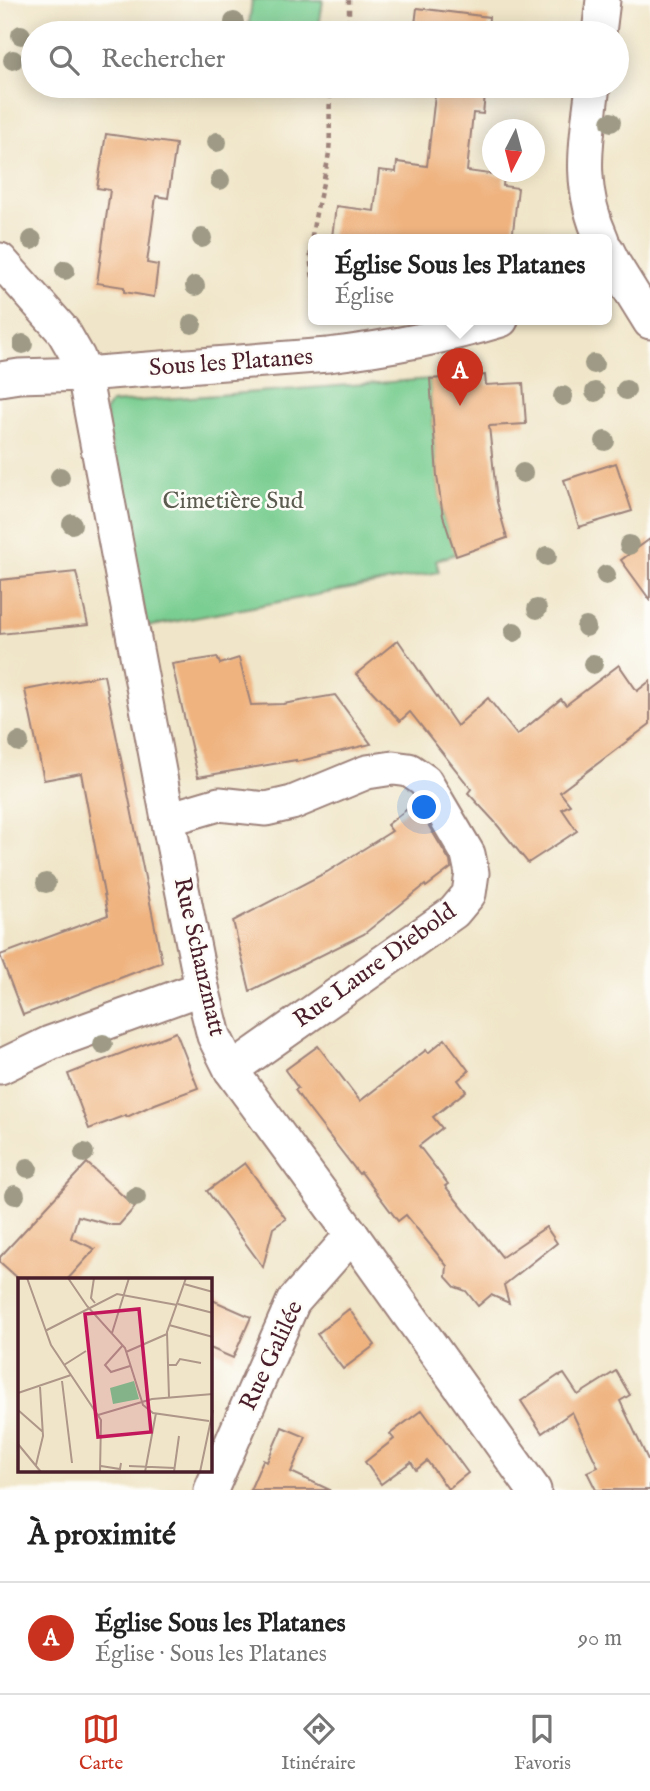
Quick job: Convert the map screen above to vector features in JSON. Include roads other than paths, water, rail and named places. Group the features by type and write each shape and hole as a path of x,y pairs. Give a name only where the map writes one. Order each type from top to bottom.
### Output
{"street":[{"path":"600,21 603,0"},
{"path":"592,98 584,159 585,183 589,205 600,234"},
{"name":"Rue Schanzmatt","path":"0,260 63,331 84,374 168,819 214,1036 231,1070 534,1490"},
{"path":"612,261 650,322"},
{"name":"Sous les Platanes","path":"0,379 291,359 360,351 482,325"},
{"name":"Rue Laure Diebold","path":"168,819 219,804 266,809 292,803 367,772 393,768 409,770 425,781 468,855 472,873 469,894 454,912 231,1070"},
{"path":"0,1067 50,1043 202,988"},
{"name":"Rue Galilée","path":"211,1490 293,1302 352,1235"}],"place":[{"name":"Église Sous les Platanes","path":"460,406"}],"park label":[{"name":"Cimetière Sud","path":"233,501"}]}
